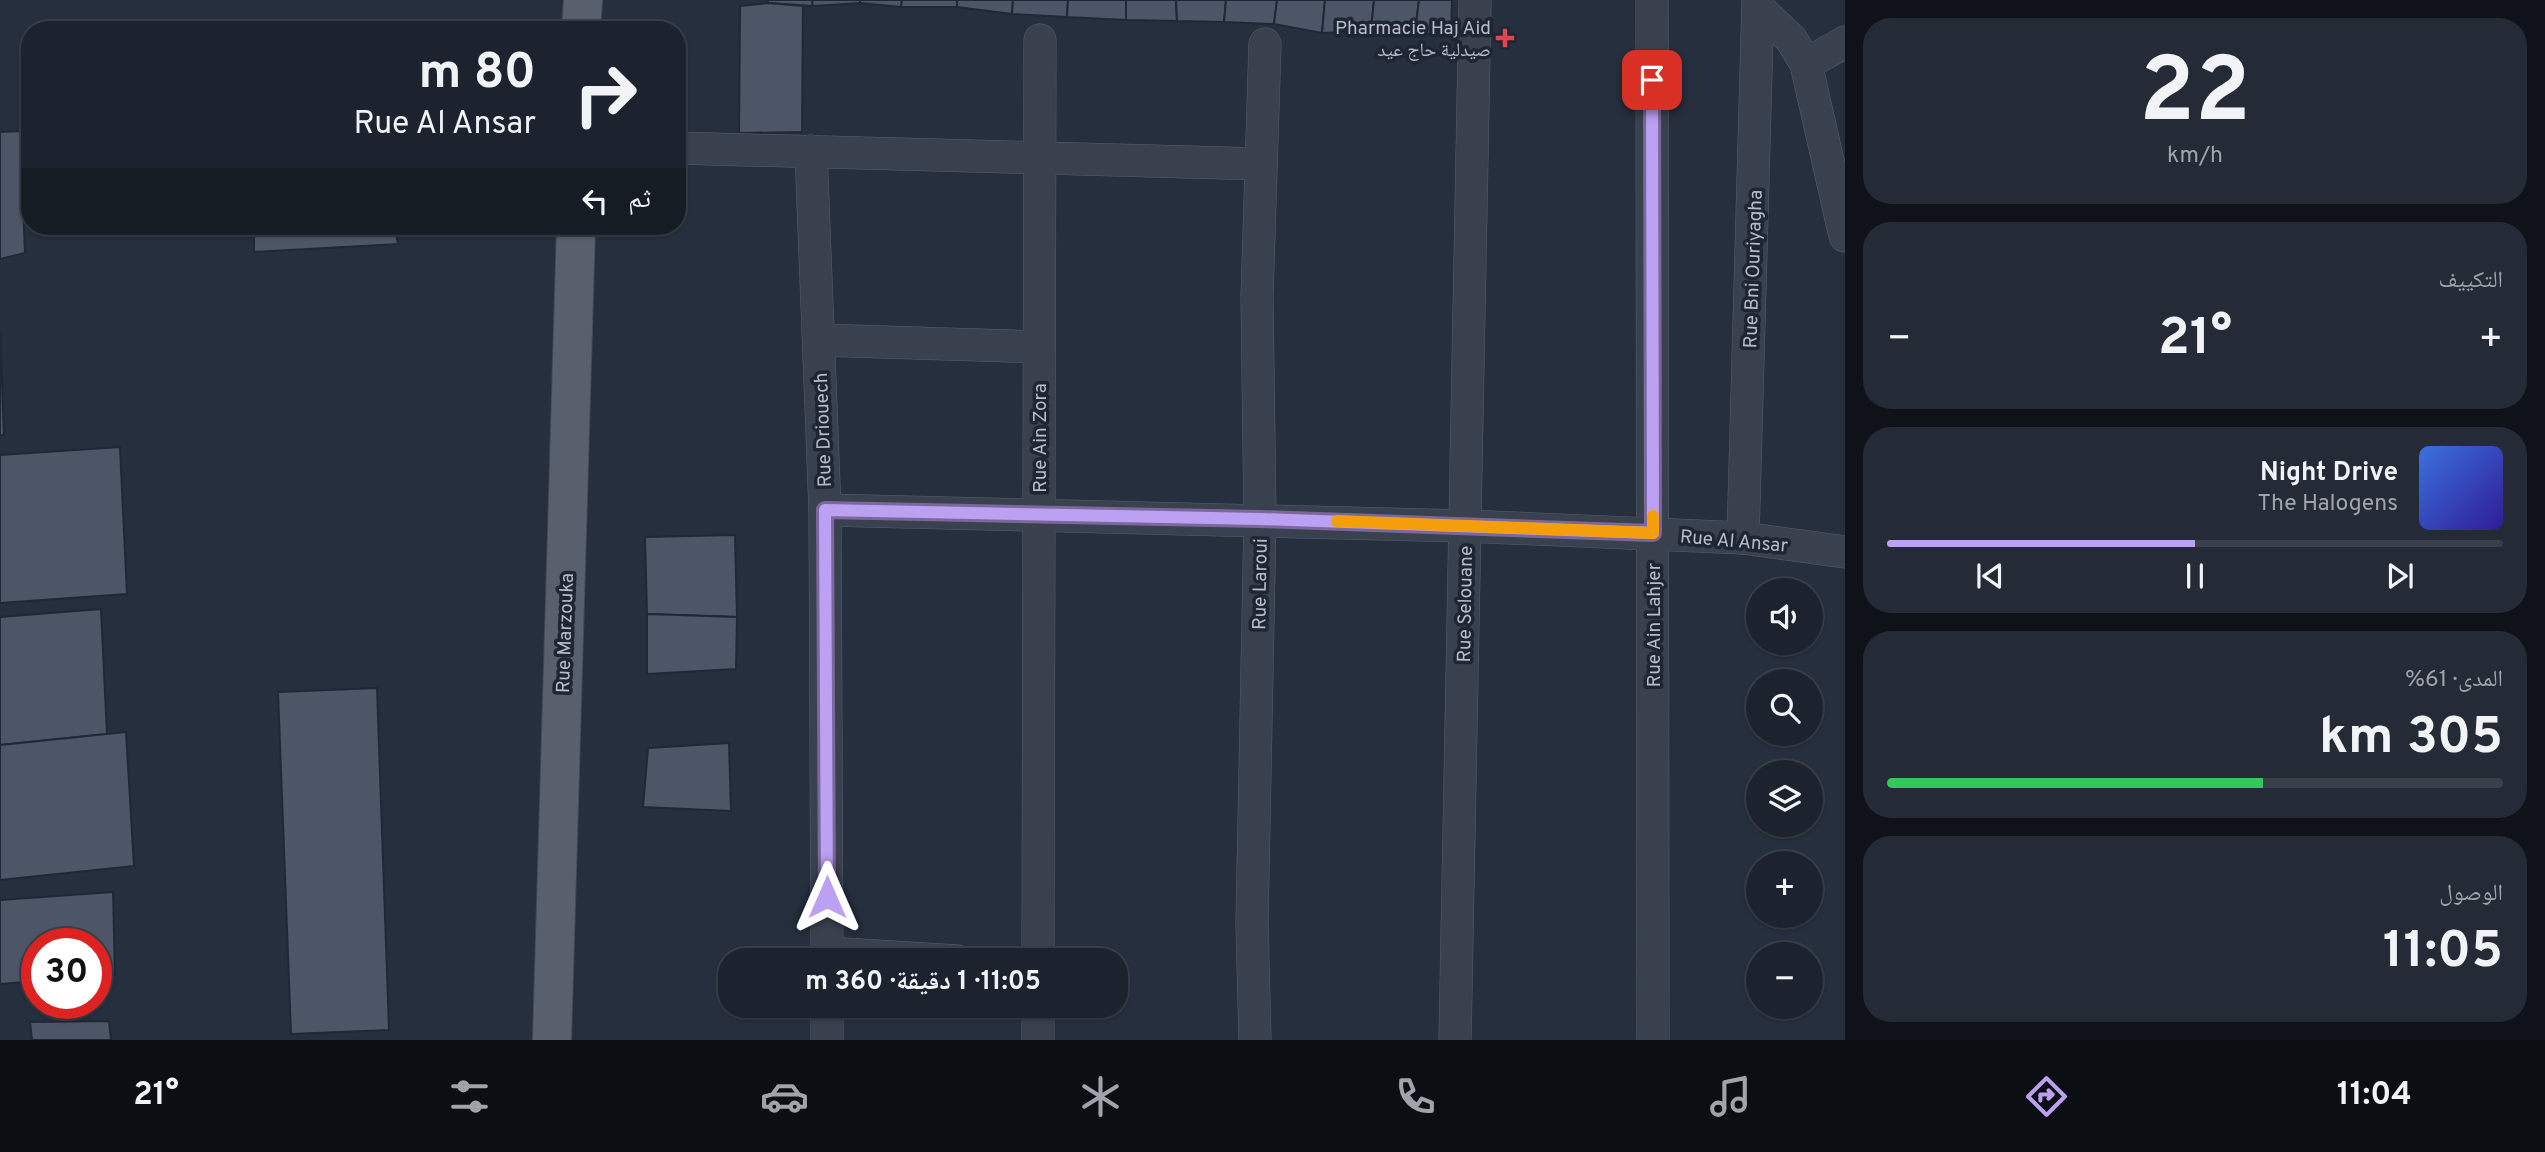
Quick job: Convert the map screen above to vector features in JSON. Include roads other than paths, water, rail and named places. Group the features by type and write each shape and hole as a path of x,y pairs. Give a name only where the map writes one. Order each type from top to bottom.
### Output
{"main road":[{"path":"582,21 583,0"},
{"name":"Rue Marzouka","path":"552,1040 576,235"}],"street":[{"name":"Rue Selouane","path":"1455,1040 1475,0"},
{"name":"Rue Ain Lahjer","path":"1652,0 1653,1040"},
{"path":"1758,4 1791,39 1806,65 1841,199 1845,236"},
{"name":"Rue Bni Ouriyagha","path":"1742,538 1758,4"},
{"name":"Rue Ain Zora","path":"1038,948 1040,40"},
{"path":"1806,65 1845,42"},
{"name":"Rue Laroui","path":"1255,1040 1252,923 1260,519 1257,297 1265,44"},
{"path":"686,148 1261,164"},
{"name":"Rue Driouech","path":"811,150 825,510 827,948"},
{"path":"819,340 1039,347"},
{"name":"Rue Al Ansar","path":"825,510 1260,519 1653,533 1742,538 1845,552"},
{"path":"827,1018 827,1040"},
{"path":"1038,1018 1038,1040"}],"place":[{"name":"Pharmacie Haj Aid صيدلية حاج عيد","path":"1505,38"}]}
